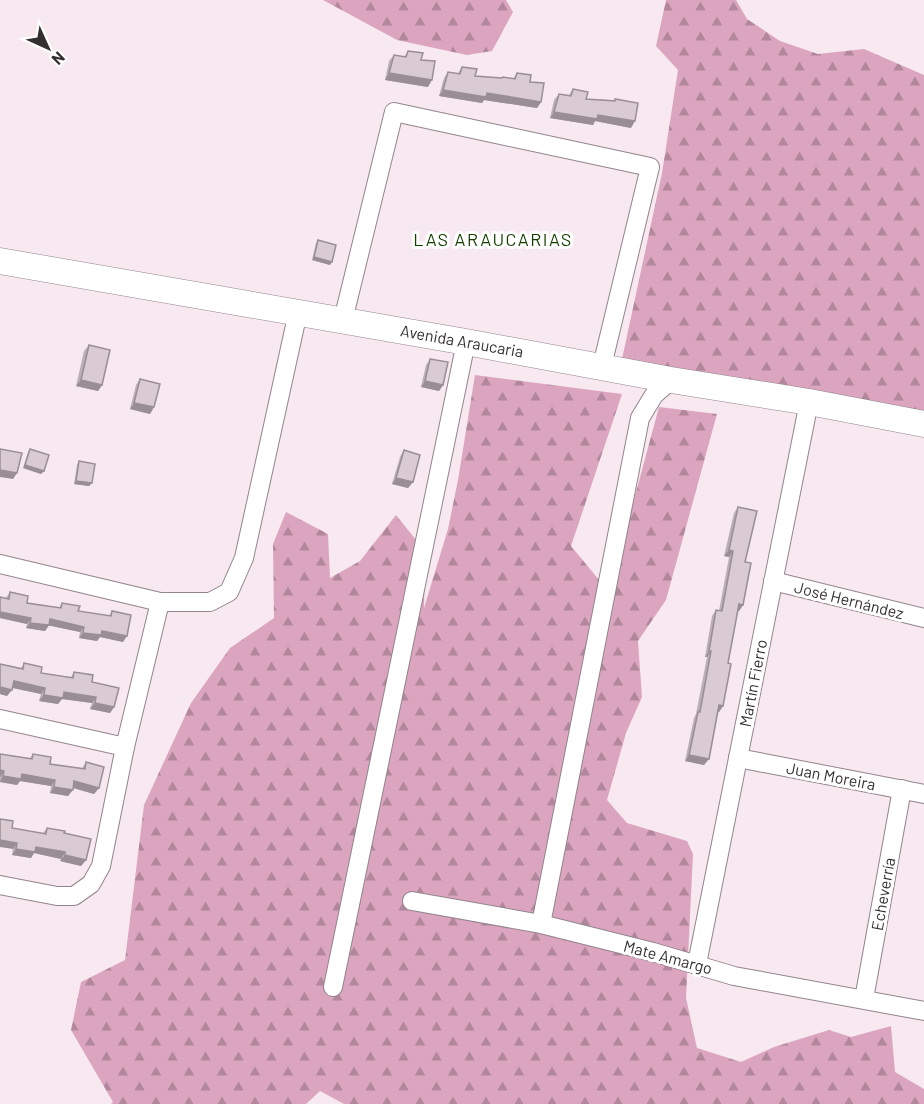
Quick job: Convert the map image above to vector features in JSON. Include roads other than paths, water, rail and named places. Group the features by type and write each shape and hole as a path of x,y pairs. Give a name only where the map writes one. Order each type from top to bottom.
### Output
{"main road":[{"name":"Avenida Araucaria","path":"0,261 924,424"}],"street":[{"path":"342,320 394,112 650,167 602,366"},
{"path":"0,564 160,602 210,602 229,592 244,558 298,312"},
{"path":"333,987 466,342"},
{"path":"541,924 640,418 654,395 671,381"},
{"name":"Martín Fierro","path":"697,964 809,402"},
{"name":"José Hernández","path":"773,581 924,618"},
{"path":"0,885 57,896 74,896 91,884 101,866 125,747 160,602"},
{"path":"0,719 125,747"},
{"name":"Juan Moreira","path":"738,758 924,794"},
{"name":"Echeverría","path":"864,999 902,789"},
{"name":"Mate Amargo","path":"412,901 541,924 734,975 924,1011"}],"district":[{"name":"LAS ARAUCARIAS","path":"493,240"}]}
